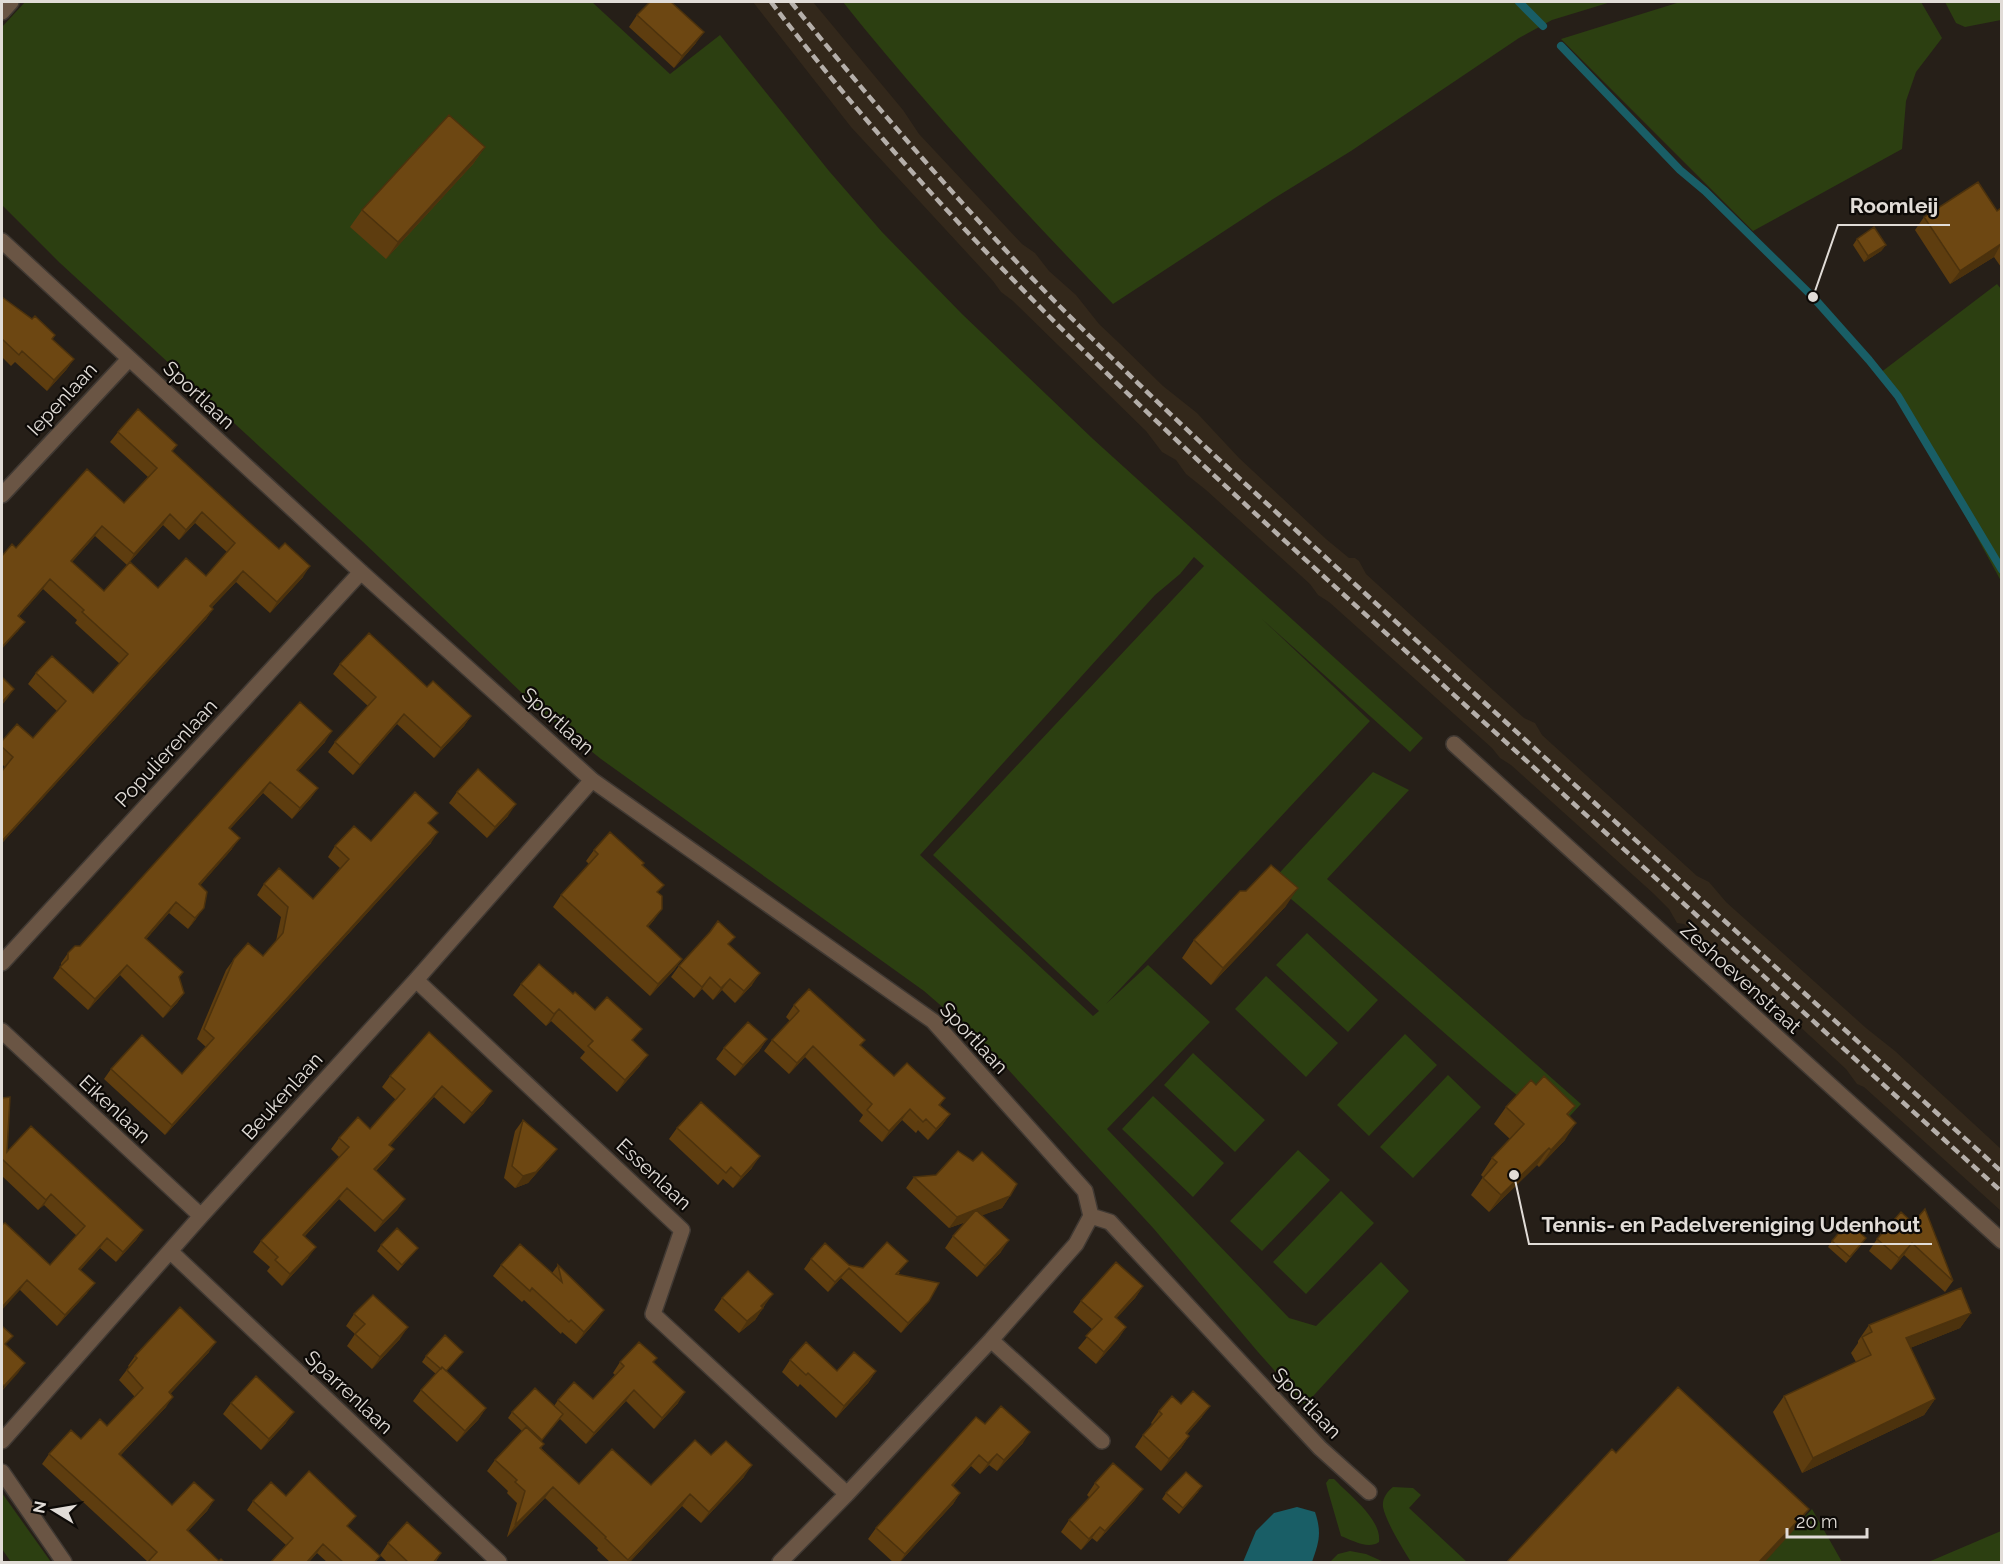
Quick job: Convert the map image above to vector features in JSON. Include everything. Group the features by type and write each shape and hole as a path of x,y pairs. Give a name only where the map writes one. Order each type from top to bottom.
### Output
{"street":[{"path":"2,12 11,2"},
{"name":"Sportlaan","path":"2,241 361,572 592,780 933,1021 1085,1191 1091,1216 1110,1222 1320,1448 1369,1492"},
{"name":"Iepenlaan","path":"2,495 129,358"},
{"name":"Populierenlaan","path":"2,963 361,572"},
{"name":"Zeshoevenstraat","path":"1454,744 1613,891 2001,1241"},
{"name":"Beukenlaan","path":"2,1441 201,1216 416,980 592,780"},
{"name":"Essenlaan","path":"416,980 682,1230 653,1314 847,1494"},
{"name":"Eikenlaan","path":"2,1031 201,1216"},
{"path":"787,1561 991,1340 1076,1244 1091,1216"},
{"name":"Sparrenlaan","path":"171,1252 499,1563"},
{"path":"991,1340 1102,1441"},
{"path":"2,1472 64,1563"}],"shaded area":[{"path":"753,2 813,2 903,110 919,134 1022,244 1035,253 1049,271 1076,295 1099,324 1163,386 1197,413 1239,458 1326,539 1349,558 1359,561 1366,574 1524,718 1535,723 1542,735 1697,876 1709,882 1726,902 1866,1028 1895,1051 2001,1149 2001,1211 1864,1087 1857,1084 1846,1069 1772,1001 1684,924 1677,923 1669,909 1654,894 1329,602 1318,595 1310,584 1186,474 1176,460 1162,452 1146,431 1013,301 1001,292 851,127"}],"green space":[{"path":"25,2 592,2 670,74 720,35 829,171 882,232 962,314 1093,439 1423,738 1410,752 1262,619 1370,721 1106,1004 1148,965 1210,1022 1107,1129 1289,1318 1316,1326 1381,1262 1409,1291 1305,1405 1154,1229 982,1041 924,991 601,759 542,712 361,540 60,263 2,205 2,27","holes":["1194,557 1204,566 933,855 1099,1011 1093,1016 920,855 1155,595 1180,574"]},
{"path":"843,2 1611,2 1552,20 1519,38 1351,151 1273,199 1113,304 974,156"},
{"path":"1680,2 1921,2 1942,38 1916,72 1906,101 1902,149 1753,231 1561,39"},
{"path":"1945,2 2001,2 2001,20 1965,27 1956,23"},
{"path":"1997,284 2002,290 2001,581 1937,464 1880,373"},
{"path":"1373,772 1409,790 1327,879 1581,1104 1558,1129 1271,882"},
{"path":"1307,933 1378,1000 1348,1032 1276,965"},
{"path":"1266,976 1338,1043 1306,1077 1235,1009"},
{"path":"1405,1034 1437,1065 1369,1136 1337,1105"},
{"path":"1193,1053 1265,1120 1235,1152 1164,1085"},
{"path":"1448,1075 1481,1107 1413,1178 1380,1147"},
{"path":"1153,1096 1224,1163 1193,1197 1122,1129"},
{"path":"1298,1150 1330,1180 1262,1251 1230,1221"},
{"path":"1341,1191 1374,1223 1306,1294 1273,1262"},
{"path":"1329,1479 1334,1479 1370,1516 1379,1533 1379,1542 1365,1545 1341,1536 1326,1483"},
{"path":"1393,1487 1413,1488 1421,1495 1409,1508 1467,1562 1411,1562 1391,1528 1383,1507 1385,1495"},
{"path":"2,1493 51,1562 11,1562 2,1549"},
{"path":"1812,1509 1842,1562 1764,1562"},
{"path":"2001,1531 2001,1562 1927,1562 1933,1560"},
{"path":"1350,1551 1366,1554 1384,1562 1330,1562 1338,1554"}],"water":[{"path":"1297,1507 1315,1512 1317,1519 1319,1537 1312,1562 1243,1562 1256,1531 1274,1513"}],"building":[{"path":"650,2 671,2 704,32 682,56 637,15"},
{"path":"449,115 485,147 398,242 362,210"},
{"path":"1978,182 1997,211 2001,208 2001,244 1960,271 1924,217"},
{"path":"1874,227 1886,245 1868,256 1857,239"},
{"path":"2,297 32,319 35,316 55,335 52,339 74,359 54,380 22,351 19,355 2,339"},
{"path":"138,409 177,445 172,451 251,524 279,549 285,543 310,566 277,602 243,571 210,606 213,609 2,841 2,771 13,757 2,747 2,741 17,724 33,738 66,701 36,673 52,656 93,693 128,654 50,579 18,616 25,622 2,647 2,556 12,544 16,548 87,469 124,503 157,468 118,432","holes":["202,512 235,543 206,576 186,558 158,588 130,562 104,591 71,561 102,526 134,554 170,514 186,530"]},
{"path":"369,633 427,687 433,681 471,716 441,748 404,714 360,765 335,742 376,697 340,664"},
{"path":"2,677 14,689 2,702"},
{"path":"300,702 332,731 297,770 318,788 300,808 270,782 229,828 240,838 199,884 207,892 204,908 195,918 176,902 145,938 183,972 179,977 184,993 171,1007 127,965 95,999 60,967 68,959 68,953 75,946 80,946"},
{"path":"478,769 516,804 495,827 457,792"},
{"path":"415,792 438,813 428,823 438,832 172,1125 111,1069 142,1035 182,1074 214,1038 204,1029 234,959 248,943 263,956 283,933 288,907 264,884 279,868 313,899 349,859 335,846 354,826 371,841"},
{"path":"610,832 664,885 657,892 662,896 662,909 647,926 682,959 658,984 561,895 598,854 594,850"},
{"path":"1271,865 1298,888 1223,968 1194,940 1240,891 1246,891"},
{"path":"718,921 735,937 728,944 760,973 744,991 730,979 721,988 710,977 702,987 679,966"},
{"path":"539,964 595,1010 607,997 642,1029 632,1040 648,1055 625,1080 588,1046 593,1041 559,1009 554,1014 521,984"},
{"path":"809,989 865,1040 860,1045 894,1076 907,1063 945,1098 939,1105 950,1114 936,1129 926,1119 923,1122 910,1109 889,1131 867,1110 872,1104 813,1046 797,1063 772,1040 799,1011 794,1005"},
{"path":"748,1022 767,1039 743,1065 724,1048"},
{"path":"429,1032 492,1091 472,1113 442,1086 389,1145 394,1149 374,1169 405,1199 383,1221 347,1188 303,1235 316,1247 290,1274 275,1260 278,1257 261,1241 349,1147 339,1138 358,1117 370,1129 405,1089 390,1076"},
{"path":"1544,1076 1575,1106 1567,1114 1576,1123 1551,1150 1549,1148 1501,1195 1483,1178 1497,1162 1492,1158 1524,1124 1506,1107 1531,1080 1536,1085"},
{"path":"10,1097 7,1152 31,1126 143,1230 123,1252 107,1238 79,1269 95,1283 65,1315 27,1280 2,1307 2,1223 5,1223 50,1265 85,1226 51,1194 46,1200 3,1160 2,1162 2,1098"},
{"path":"701,1102 760,1156 741,1177 731,1167 726,1173 677,1128"},
{"path":"523,1120 557,1149 536,1172 523,1176 512,1166"},
{"path":"958,1151 973,1161 982,1152 1017,1184 1010,1196 957,1217 914,1177 936,1175"},
{"path":"1925,1209 1953,1281 1912,1243 1899,1258 1877,1239 1901,1212 1913,1223"},
{"path":"976,1210 1009,1240 985,1266 953,1236"},
{"path":"1848,1222 1866,1238 1850,1257 1832,1241"},
{"path":"397,1228 418,1248 402,1265 381,1245"},
{"path":"887,1242 908,1261 896,1274 939,1283 929,1301 908,1323 849,1268 835,1282 811,1259 825,1243 849,1265 863,1268"},
{"path":"520,1244 562,1282 558,1265 604,1310 584,1332 571,1320 569,1322 532,1288 530,1291 501,1265"},
{"path":"1116,1262 1143,1286 1115,1317 1126,1327 1104,1352 1086,1336 1102,1319 1081,1301"},
{"path":"748,1271 773,1294 761,1306 763,1308 747,1321 722,1298"},
{"path":"1961,1288 1971,1313 1906,1338 1935,1399 1813,1458 1784,1396 1871,1355 1862,1337 1872,1332 1869,1325"},
{"path":"373,1295 408,1327 380,1357 355,1334 365,1324 354,1314"},
{"path":"180,1307 216,1342 169,1392 173,1397 119,1454 172,1505 194,1482 214,1500 187,1530 219,1561 221,1559 225,1563 147,1563 157,1552 49,1454 71,1430 81,1439 100,1419 107,1426 143,1388 127,1370 137,1358 135,1356"},
{"path":"2,1326 13,1336 5,1344 25,1363 4,1386 2,1384"},
{"path":"445,1335 463,1352 446,1371 426,1356"},
{"path":"639,1342 657,1358 653,1362 685,1392 662,1418 634,1390 594,1433 558,1400 574,1382 593,1399 624,1366 620,1362"},
{"path":"806,1342 837,1371 854,1352 876,1371 844,1406 790,1360"},
{"path":"442,1367 486,1408 465,1431 421,1390"},
{"path":"256,1376 294,1412 269,1439 231,1403"},
{"path":"1678,1387 1809,1509 1758,1563 1506,1563 1612,1449 1616,1453"},
{"path":"535,1388 563,1414 542,1440 512,1412"},
{"path":"1193,1391 1210,1406 1186,1433 1189,1436 1169,1459 1143,1435 1162,1414 1159,1411 1172,1396 1181,1404"},
{"path":"1001,1406 1030,1432 1004,1460 997,1454 988,1463 979,1455 952,1485 960,1493 905,1554 876,1528 976,1417 985,1424"},
{"path":"526,1427 544,1444 540,1448 579,1484 612,1449 651,1485 695,1440 711,1455 726,1441 752,1465 709,1512 690,1494 628,1560 553,1487 515,1525 525,1491 515,1482 517,1480 495,1460"},
{"path":"1113,1463 1143,1489 1105,1531 1100,1527 1089,1539 1069,1520 1099,1487 1095,1483"},
{"path":"309,1471 356,1516 347,1526 380,1556 374,1563 344,1563 323,1544 306,1563 270,1563 293,1538 253,1501 271,1482 286,1496"},
{"path":"1186,1472 1202,1486 1183,1508 1166,1493"},
{"path":"407,1522 441,1553 433,1563 409,1563 388,1543"}],"waterway":[{"path":"1519,2 1543,26"},
{"path":"1561,46 1680,170 1705,191 1813,297 1869,360 1898,396 2002,570"}],"railway":[{"path":"771,2 839,87 910,169 984,249 1138,403 1377,625 2002,1192"},
{"path":"791,2 878,107 968,209 1075,322 1215,456 2002,1172"}],"place":[{"name":"Roomleij","path":"1813,297"},
{"name":"Tennis- en Padelvereniging Udenhout","path":"1514,1175"}]}
